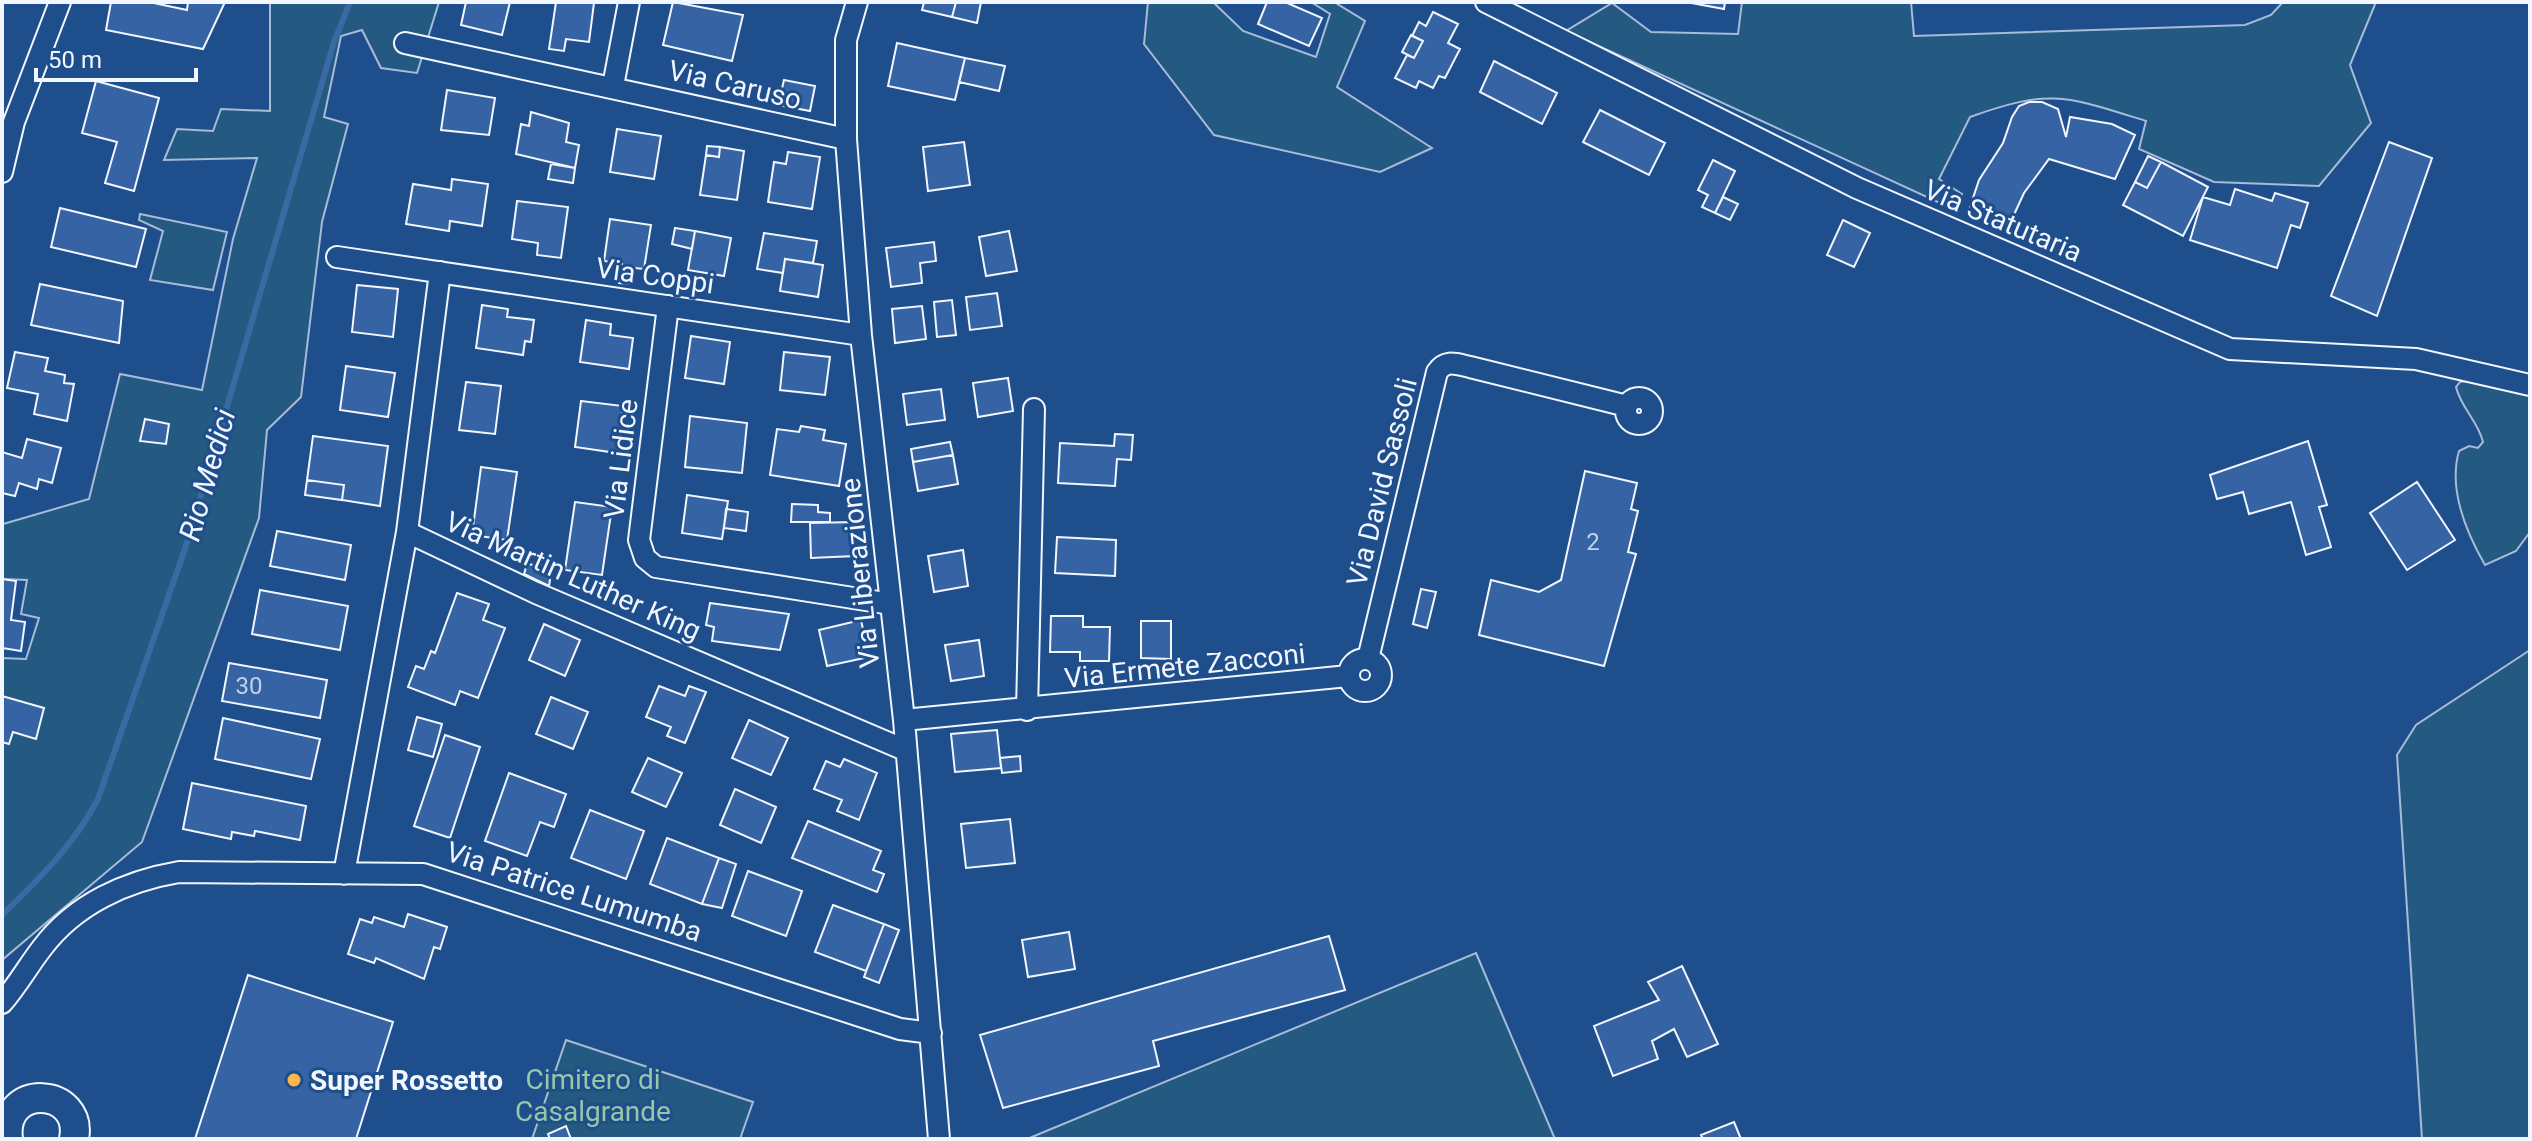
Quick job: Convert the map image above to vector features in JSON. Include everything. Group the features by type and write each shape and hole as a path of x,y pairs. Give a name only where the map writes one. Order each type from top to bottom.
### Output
{"main road":[{"path":"8,1139 11,1095 40,1097 61,1103 74,1121 74,1139"}],"street":[{"path":"2,172 14,122 60,2"},
{"path":"613,86 629,2"},
{"name":"Via Liberazione","path":"857,2 846,40 846,139 861,335 904,720 939,1139"},
{"name":"Via Statutaria","path":"1486,2 1857,188 2230,349 2416,359 2530,385"},
{"name":"Via Caruso","path":"405,43 846,139"},
{"name":"Via Coppi","path":"337,257 861,335"},
{"path":"407,532 440,272"},
{"name":"Via Lidice","path":"668,306 639,540 645,558 656,567 891,604"},
{"name":"Via David Sassoli","path":"1368,659 1437,372 1441,366 1449,363 1470,367 1627,406"},
{"name":"Via Ermete Zacconi","path":"1027,710 1034,409"},
{"name":"Via Martin Luther King","path":"344,874 407,532 536,593 905,750"},
{"path":"1368,659 1381,671 1377,686 1362,691 1352,686 1348,676 1355,661 1368,659"},
{"name":"Via Ermete Zacconi","path":"904,720 1348,676"},
{"name":"Via Patrice Lumumba","path":"2,1003 63,925 107,894 143,878 179,872 433,876 900,1029 931,1033"}],"green space":[{"path":"270,2 439,2 417,73 381,68 362,30 341,36 324,117 348,124 322,222 301,397 267,430 259,518 142,842 2,960 2,658 26,659 39,618 21,614 27,580 2,579 3,524 89,499 120,374 202,390 233,239 257,158 164,160 177,129 213,131 221,109 270,111"},
{"path":"1148,2 1213,2 1243,31 1316,57 1330,14 1311,2 1334,2 1365,21 1337,87 1432,148 1380,172 1214,135 1144,44"},
{"path":"1742,2 1911,2 1914,36 2245,25 2271,15 2283,2 2376,2 2350,65 2371,123 2319,186 2214,182 2139,149 2146,121 2077,101 2040,99 2020,102 1970,117 1939,179 1962,194 1953,209 1566,31 1612,3 1651,32 1738,34"},
{"path":"140,214 227,232 213,290 150,280 163,231 139,220"},
{"path":"2530,372 2530,532 2516,551 2485,565 2471,539 2461,510 2456,480 2459,451 2469,446 2478,448 2483,442 2456,387 2460,382 2473,380 2525,391"},
{"path":"2530,650 2530,1139 2422,1139 2397,755 2416,725"},
{"path":"1476,953 1555,1139 1027,1139"},
{"name":"Cimitero di Casalgrande","path":"566,1040 753,1102 740,1139 532,1139"}],"building":[{"path":"111,2 149,2 187,10 188,2 225,2 203,49 106,30"},
{"path":"466,2 510,2 502,35 461,25"},
{"path":"556,2 594,3 589,42 566,39 564,51 549,49"},
{"path":"673,2 743,15 732,61 663,45"},
{"path":"924,2 956,2 952,17 922,10"},
{"path":"956,2 981,2 977,23 952,17"},
{"path":"1267,2 1285,2 1322,18 1309,46 1258,24"},
{"path":"1686,2 1725,2 1724,9"},
{"path":"1433,12 1458,24 1448,43 1460,49 1445,78 1439,76 1433,88 1419,81 1416,88 1395,78 1407,55 1414,58 1423,41 1412,36 1419,22 1426,26"},
{"path":"1411,35 1423,41 1414,58 1402,52"},
{"path":"897,43 965,58 955,100 888,86"},
{"path":"965,58 1005,66 999,91 959,82"},
{"path":"1494,61 1557,93 1542,124 1480,92"},
{"path":"784,80 815,86 810,111 778,105"},
{"path":"96,81 159,98 134,191 105,183 117,142 82,133"},
{"path":"447,90 495,98 489,135 441,130"},
{"path":"2042,102 2058,109 2066,137 2070,117 2112,124 2135,135 2115,179 2049,159 2024,193 2012,219 1970,207 1979,180 2003,143 2012,117 2019,106"},
{"path":"1600,110 1665,143 1649,175 1583,142"},
{"path":"531,112 569,123 566,142 579,145 575,168 516,154 521,124 529,126"},
{"path":"617,129 661,136 654,179 610,172"},
{"path":"964,142 970,185 928,191 923,147"},
{"path":"2389,142 2432,158 2377,316 2331,296"},
{"path":"707,146 720,147 719,157 706,155"},
{"path":"720,147 744,151 737,200 700,195 706,155 719,157"},
{"path":"788,152 820,157 812,209 768,202 774,162 786,164"},
{"path":"2148,156 2161,162 2147,188 2135,182"},
{"path":"1713,160 1735,171 1715,213 1702,207 1708,195 1698,190"},
{"path":"2161,162 2208,187 2183,236 2123,205 2135,182 2147,188"},
{"path":"551,164 575,168 573,183 548,179"},
{"path":"452,179 488,184 482,226 450,221 449,231 406,224 413,184 451,190"},
{"path":"2235,189 2272,201 2275,193 2308,203 2300,228 2291,225 2277,268 2190,240 2203,197 2230,205"},
{"path":"1723,197 1738,204 1730,220 1715,213"},
{"path":"517,201 568,207 561,258 537,255 538,243 512,239"},
{"path":"60,208 146,229 136,267 51,247"},
{"path":"610,219 651,225 644,269 635,268 633,284 619,283 622,264 604,261"},
{"path":"1843,220 1870,233 1854,267 1827,255"},
{"path":"675,228 695,231 692,249 672,244"},
{"path":"695,231 731,238 724,276 688,270"},
{"path":"1009,231 1017,271 986,276 979,237"},
{"path":"764,233 817,241 813,263 785,259 783,273 757,269"},
{"path":"934,242 936,261 920,263 922,283 891,287 886,248"},
{"path":"785,259 823,265 818,297 780,291"},
{"path":"40,284 123,301 119,343 31,325"},
{"path":"357,285 398,289 393,337 352,332"},
{"path":"997,293 1002,326 970,330 966,297"},
{"path":"952,300 956,335 937,337 934,302"},
{"path":"482,305 508,309 507,317 534,320 531,342 525,341 523,355 476,348"},
{"path":"922,306 926,339 895,343 892,309"},
{"path":"586,320 611,324 610,335 633,338 629,369 580,362"},
{"path":"691,336 730,342 724,384 685,378"},
{"path":"15,352 48,358 45,371 65,375 64,383 74,384 67,421 34,414 38,394 7,388"},
{"path":"784,352 830,357 825,395 780,390"},
{"path":"346,366 395,373 388,417 340,410"},
{"path":"1008,378 1013,411 978,417 973,383"},
{"path":"466,382 501,386 495,434 459,430"},
{"path":"941,389 945,420 907,425 903,394"},
{"path":"581,401 623,406 617,453 575,447"},
{"path":"690,416 747,423 742,473 685,467"},
{"path":"145,419 169,424 166,444 140,441"},
{"path":"801,426 825,430 823,440 846,444 839,486 770,475 777,429 799,432"},
{"path":"1115,434 1133,435 1131,460 1117,459 1115,486 1058,483 1060,443 1114,446"},
{"path":"313,436 388,446 380,506 342,500 344,485 307,480"},
{"path":"27,439 61,448 52,483 39,479 37,489 19,483 15,496 2,493 2,452 22,458"},
{"path":"2308,441 2327,505 2319,507 2331,547 2306,555 2291,502 2249,514 2243,492 2217,499 2210,475"},
{"path":"950,442 953,455 913,462 911,449"},
{"path":"953,455 958,484 918,491 913,462"},
{"path":"481,467 517,472 507,540 472,535"},
{"path":"1585,471 1637,483 1631,509 1638,511 1628,552 1636,554 1604,666 1479,635 1491,580 1539,592 1561,580"},
{"path":"307,480 344,485 342,500 305,495"},
{"path":"2417,482 2455,540 2407,570 2370,513"},
{"path":"687,495 728,501 722,539 682,533"},
{"path":"575,502 612,507 602,575 565,570"},
{"path":"792,504 818,505 818,512 830,513 830,522 791,522"},
{"path":"726,509 748,512 746,531 724,528"},
{"path":"854,522 855,556 811,558 810,523"},
{"path":"277,531 351,545 345,580 270,566"},
{"path":"1057,537 1116,540 1115,576 1055,573"},
{"path":"963,550 968,586 934,592 928,556"},
{"path":"527,564 552,567 549,586 524,574"},
{"path":"2,579 16,581 11,620 25,622 21,651 2,648"},
{"path":"1421,589 1436,592 1427,628 1413,624"},
{"path":"260,590 348,606 340,650 252,634"},
{"path":"457,593 489,604 483,620 505,628 478,698 460,691 455,705 408,687 416,666 424,669 431,651 435,653"},
{"path":"710,603 789,614 780,650 712,641 714,627 706,625"},
{"path":"1051,616 1083,616 1083,627 1110,627 1109,661 1080,661 1080,652 1050,652"},
{"path":"861,620 869,657 827,666 819,630"},
{"path":"1141,621 1171,621 1171,659 1141,658"},
{"path":"544,624 580,640 565,676 529,660"},
{"path":"979,640 984,676 951,681 945,645"},
{"path":"229,663 327,680 320,718 222,701"},
{"path":"659,686 685,696 689,686 706,692 685,743 667,736 671,727 646,717"},
{"path":"2,696 44,708 36,739 13,732 9,744 2,742"},
{"path":"551,697 588,712 573,749 536,734"},
{"path":"417,717 442,724 433,757 408,750"},
{"path":"223,718 320,739 311,779 215,759"},
{"path":"749,720 788,738 771,775 732,758"},
{"path":"997,730 1001,768 955,772 951,734"},
{"path":"445,735 480,747 450,838 414,826"},
{"path":"1020,756 1021,771 1002,773 1000,758"},
{"path":"648,758 682,773 666,807 632,792"},
{"path":"844,759 877,773 859,820 837,811 842,800 814,789 826,761 840,767"},
{"path":"509,773 566,794 554,827 540,822 527,856 485,841"},
{"path":"192,783 306,806 300,840 255,831 254,836 232,832 231,839 183,829"},
{"path":"735,789 776,807 761,843 720,825"},
{"path":"590,810 644,831 626,879 571,858"},
{"path":"1010,819 1015,863 966,868 961,824"},
{"path":"808,821 881,851 873,870 884,874 877,892 792,858"},
{"path":"667,838 719,858 702,904 650,884"},
{"path":"719,858 736,864 722,908 702,904"},
{"path":"748,871 802,891 786,936 732,916"},
{"path":"833,905 884,924 866,971 815,952"},
{"path":"408,914 447,927 440,949 434,947 424,979 376,958 374,963 348,954 360,919 372,923 374,917 404,927"},
{"path":"884,924 899,930 879,983 864,977"},
{"path":"1069,932 1075,969 1028,977 1022,940"},
{"path":"1329,936 1345,990 1153,1041 1159,1066 1003,1108 980,1035"},
{"path":"1682,966 1718,1044 1687,1057 1674,1029 1652,1041 1658,1059 1613,1076 1594,1026 1659,1000 1648,982"},
{"name":"Super Rossetto","path":"248,975 393,1022 356,1139 195,1139"},
{"path":"1734,1122 1741,1139 1703,1139 1701,1135"},
{"path":"566,1126 571,1139 550,1139 548,1134"}],"waterway":[{"name":"Rio Medici","path":"2,915 67,846 98,799 186,546 334,42 350,2"}],"place":[{"name":"Super Rossetto","path":"294,1080"}]}
